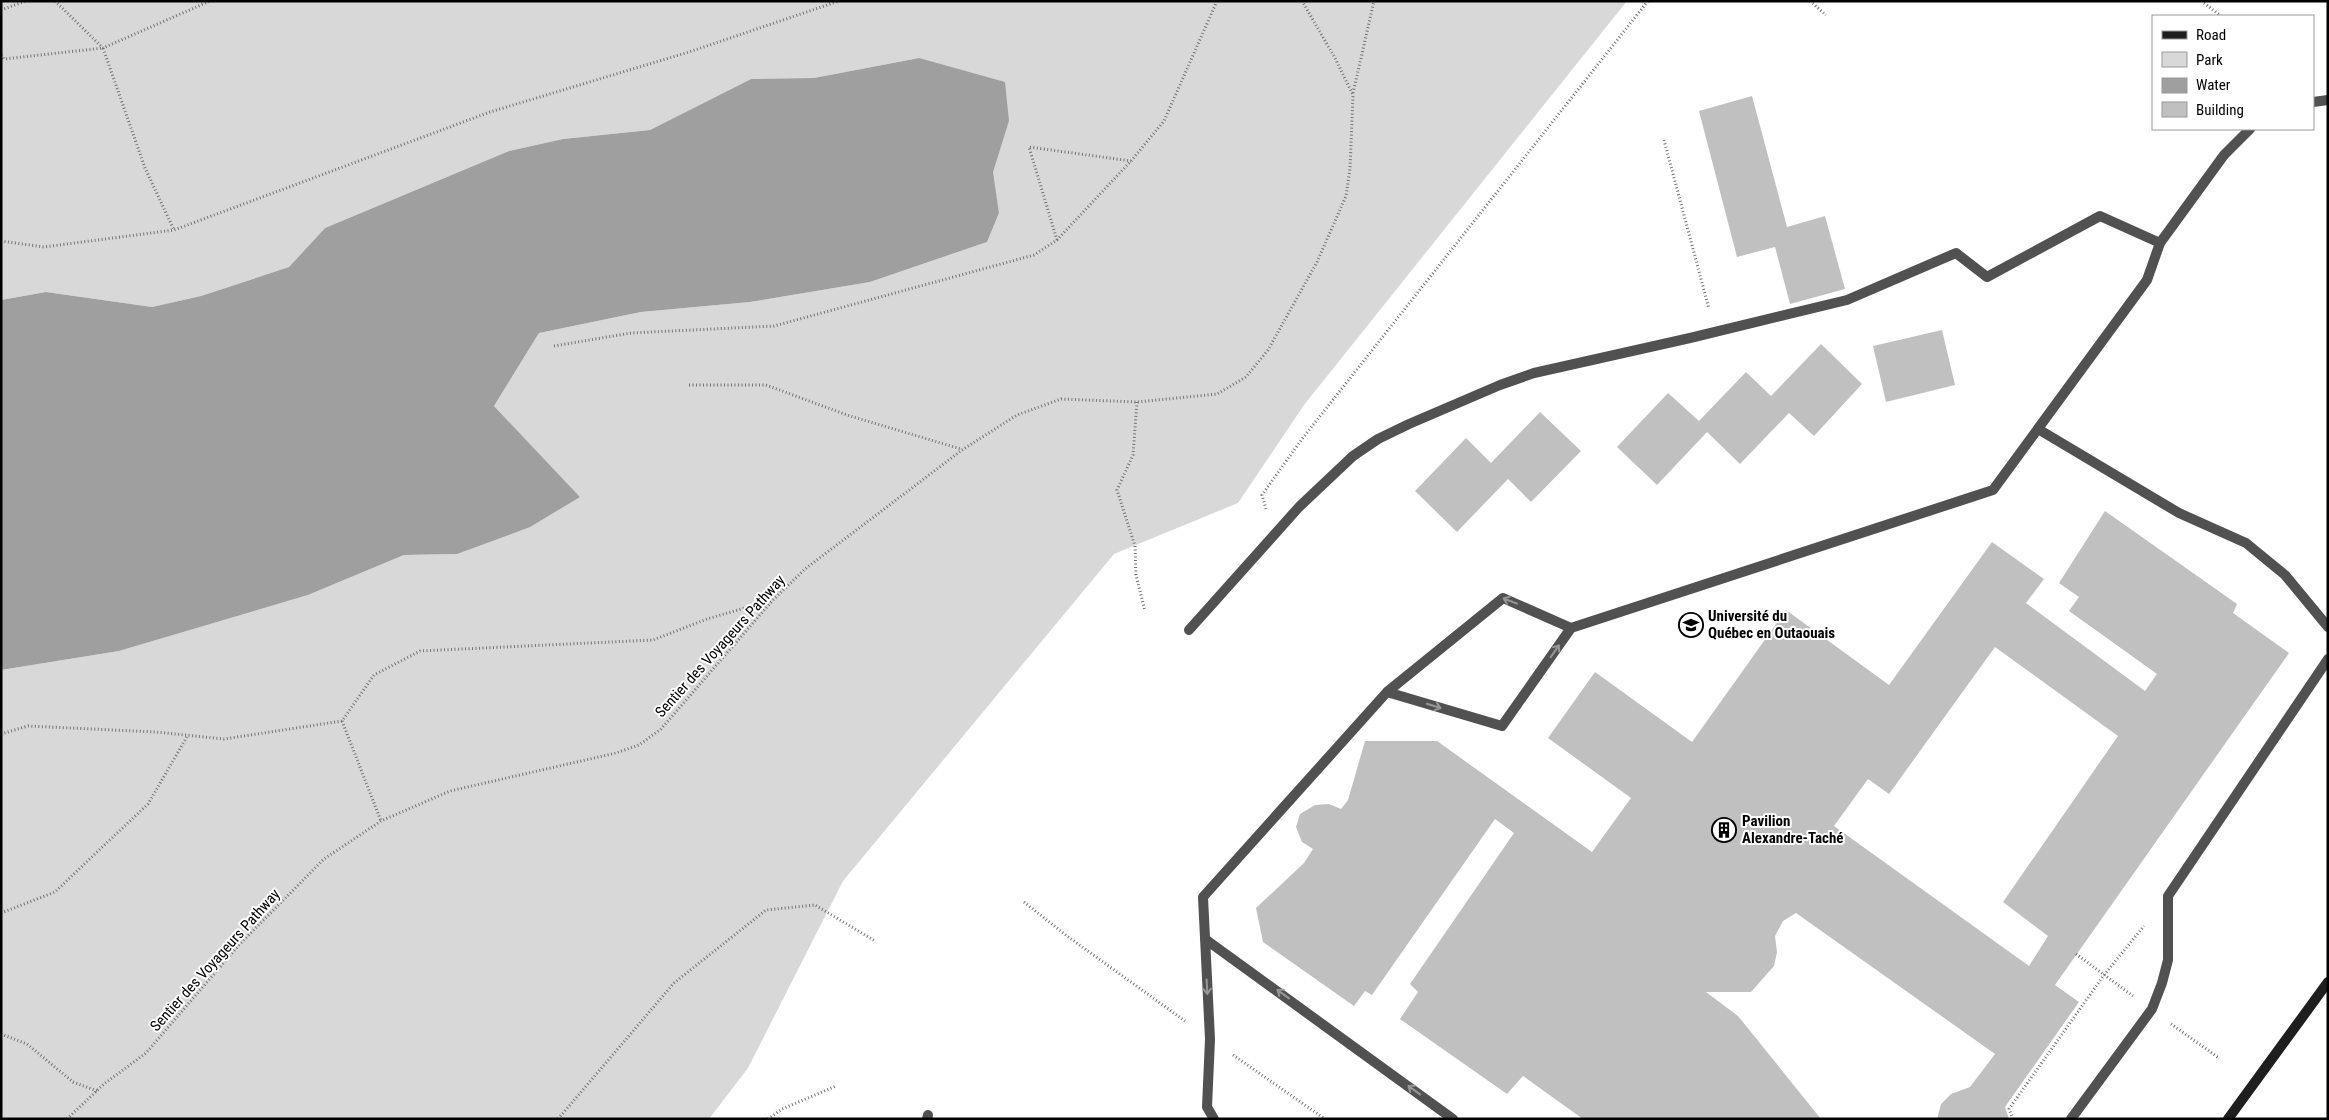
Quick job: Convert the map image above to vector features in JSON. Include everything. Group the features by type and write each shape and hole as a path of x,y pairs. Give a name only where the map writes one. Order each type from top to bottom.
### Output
{"main road":[{"path":"2228,1119 2328,982"}],"lane":[{"path":"2314,102 2328,100"},
{"path":"1387,692 1502,726 1571,628 1993,490 2147,280 2160,242 2224,155 2249,130"},
{"path":"1189,630 1299,507 1353,456 1378,439 1473,397 1534,373 1847,300 1956,254 1987,277 2100,216 2160,242"},
{"path":"2038,429 2179,513 2246,543 2285,575 2328,627"},
{"path":"1214,1119 1207,1107 1210,1039 1203,897 1387,692 1503,598 1571,628"},
{"path":"2071,1119 2152,1009 2168,960 2168,896 2328,660"},
{"path":"1205,939 1453,1119"}],"path":[{"path":"1,10 26,1"},
{"path":"55,1 103,48 145,168 174,230"},
{"path":"1,55 3,59 103,48 210,1"},
{"path":"1,241 44,247 174,230 490,112 689,52 839,1"},
{"path":"554,346 631,333 774,326 1034,255 1057,240 1131,161 1164,121 1217,1"},
{"name":"Sentier des Voyageurs Pathway","path":"1302,1 1335,58 1352,95"},
{"name":"Sentier des Voyageurs Pathway","path":"67,1119 98,1091 146,1053 239,946 324,859 382,821 450,791 616,753 640,745 661,729 773,600 832,547 962,450 1017,415 1062,399 1137,402 1217,394 1246,377 1268,350 1317,262 1346,196 1350,169 1352,95 1374,1"},
{"path":"1262,495 1302,439 1648,1"},
{"path":"1810,1 1826,15"},
{"path":"2204,3 2220,15"},
{"path":"1664,140 1715,332"},
{"path":"1057,240 1029,147 1131,161"},
{"path":"689,386 766,385 847,415 962,450"},
{"path":"1137,402 1133,455 1117,490 1135,546 1136,575 1145,611"},
{"path":"1,734 28,726 156,732 224,739 342,721 374,675 420,651 653,640 707,619 773,600"},
{"path":"342,721 382,821"},
{"path":"1,913 55,892 96,854 148,804 188,735"},
{"path":"2013,1119 2009,1109 2104,975 2168,896"},
{"path":"1024,902 1067,936 1325,1119"},
{"path":"558,1119 674,983 766,910 815,905 875,941"},
{"path":"2076,954 2139,1001"},
{"path":"2168,1022 2219,1058"},
{"path":"1,1034 28,1044 73,1082 98,1091"},
{"path":"768,1119 782,1109 836,1086"}],"green space":[{"path":"1,1 1627,1 1304,405 1238,503 1114,554 843,881 748,1068 709,1119 1,1119 1,670 119,651 308,595 404,555 457,554 580,497 494,406 539,333 641,312 750,302 870,282 987,242 999,213 992,172 1009,121 919,58 814,78 751,79 650,130 563,139 509,151 325,228 289,267 201,296 152,307 46,292 1,300"}],"water":[{"path":"919,58 1005,82 1009,121 993,172 999,213 987,242 870,282 750,302 641,312 539,333 494,406 580,497 530,527 457,554 404,555 308,595 119,651 1,670 1,300 46,292 152,307 201,296 289,267 325,228 509,151 563,139 650,130 751,79 814,78"}],"building":[{"path":"1752,96 1787,227 1825,216 1845,289 1790,304 1775,247 1737,257 1699,111"},
{"path":"1942,330 1955,385 1886,402 1873,346"},
{"path":"1821,344 1862,384 1814,436 1789,413 1740,464 1707,432 1657,485 1617,447 1668,393 1699,421 1746,372 1771,396"},
{"path":"1540,412 1581,451 1531,502 1508,479 1457,532 1415,491 1466,438 1491,463"},
{"name":"Pavilion Alexandre-Taché","path":"2105,511 2237,604 2233,613 2289,653 2055,985 2079,1002 2005,1107 2009,1119 1937,1119 1941,1104 1951,1094 1970,1087 1995,1054 1796,913 1783,921 1775,936 1777,952 1774,966 1751,992 1706,992 1738,1016 1821,1119 1583,1119 1523,1076 1507,1094 1400,1019 1418,992 1410,984 1514,833 1495,819 1372,995 1365,991 1354,1006 1263,942 1256,908 1304,863 1313,849 1302,842 1296,827 1300,814 1315,805 1329,804 1341,809 1348,800 1365,741 1437,741 1592,852 1631,798 1548,738 1595,672 1692,742 1786,610 1889,685 1992,542 2044,579 2026,603 2145,691 2157,674 2069,611 2079,597 2059,583","holes":["1995,647 2118,736 2003,902 2048,936 2029,966 1834,826 1868,779 1889,794"]}],"place":[{"name":"Université du Québec en Outaouais","path":"1691,625"},
{"name":"Pavilion Alexandre-Taché","path":"1724,830"}]}
